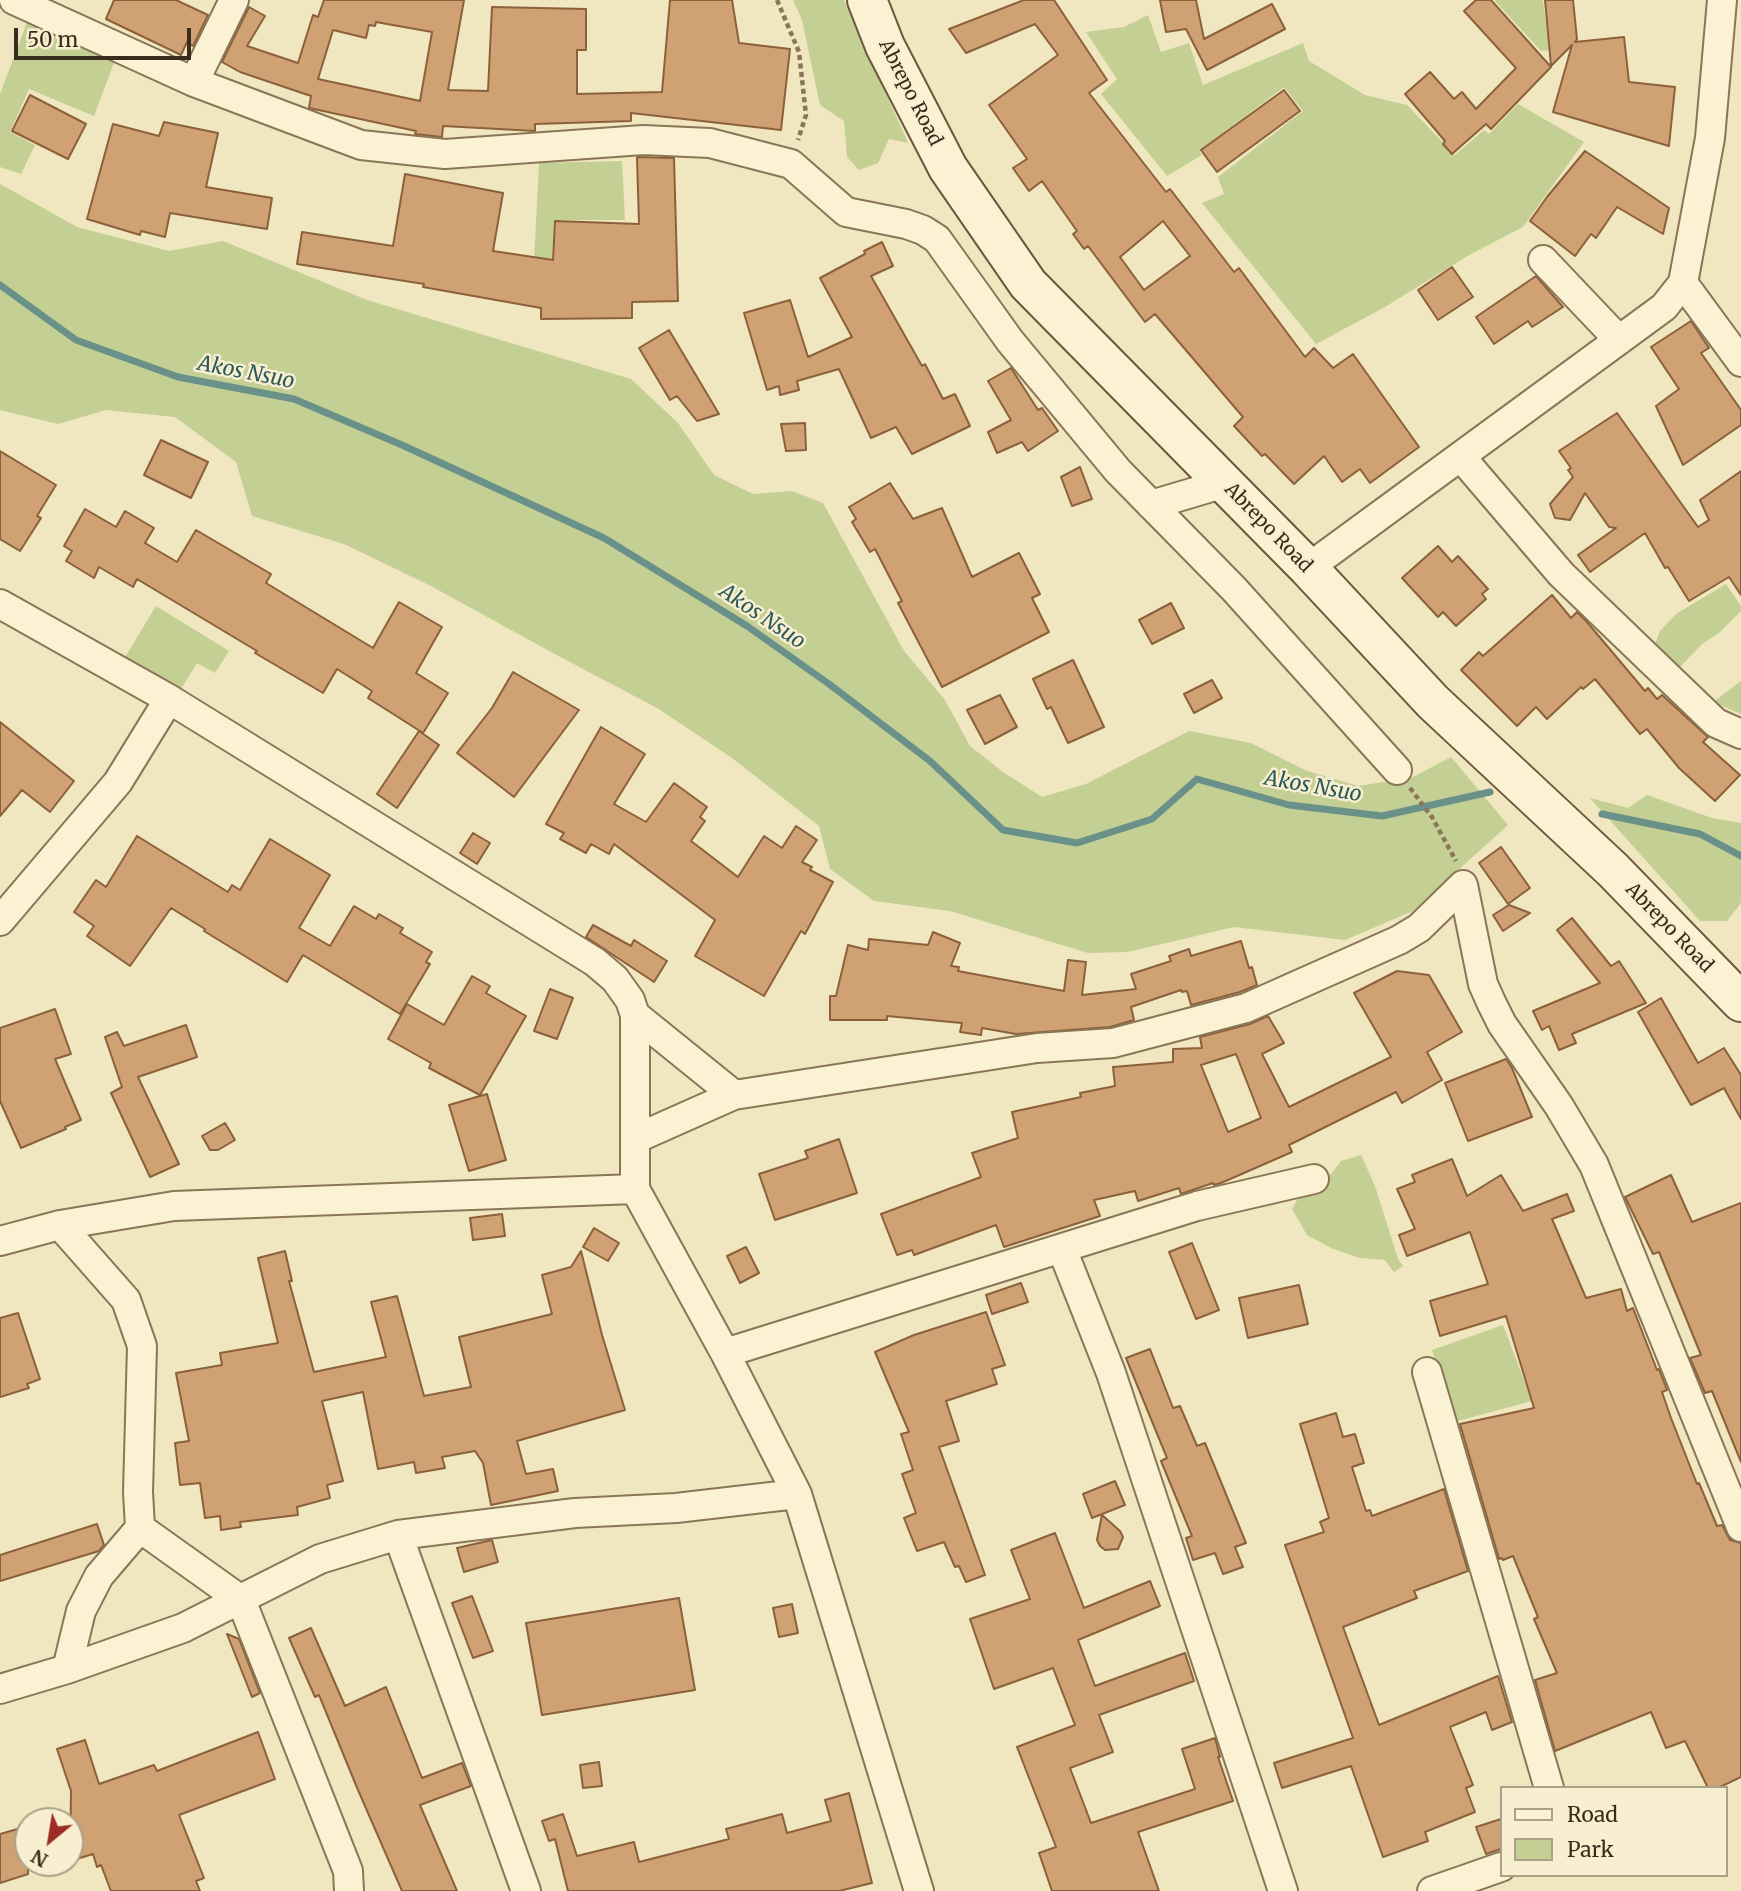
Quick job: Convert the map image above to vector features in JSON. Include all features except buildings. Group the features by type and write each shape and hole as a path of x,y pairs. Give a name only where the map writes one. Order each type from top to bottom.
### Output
{"main road":[{"name":"Abrepo Road","path":"867,0 885,46 948,167 1028,284 1308,568 1433,702 1613,870 1741,1002"}],"street":[{"path":"14,0 194,82 361,145 444,153 643,140 710,143 791,164 846,212 923,230 937,239 1010,341 1118,471 1234,589 1397,770"},
{"path":"194,82 234,0"},
{"path":"1308,568 1664,307 1683,283 1710,138 1722,0"},
{"path":"1543,260 1619,340"},
{"path":"1683,283 1741,362"},
{"path":"1461,457 1571,583 1716,723 1741,734"},
{"path":"1151,505 1225,483"},
{"path":"0,604 169,699 594,962 615,979 630,1000 635,1015 635,1189 726,1353 797,1494 919,1891"},
{"path":"0,921 118,782 169,699"},
{"path":"635,1139 734,1095 1037,1048 1113,1043 1246,1007 1399,940 1419,928 1463,885"},
{"path":"1463,885 1483,984 1502,1024 1559,1106 1594,1165 1741,1527"},
{"path":"635,1015 734,1095"},
{"path":"726,1353 1197,1206 1314,1179"},
{"path":"0,1241 60,1225 174,1206 635,1189"},
{"path":"60,1225 126,1300 142,1346 138,1492 140,1528 99,1576 81,1611 68,1670"},
{"path":"1062,1249 1111,1373 1283,1891"},
{"path":"1427,1372 1548,1786"},
{"path":"0,1689 68,1670 183,1628 320,1559 398,1535 575,1513 676,1508 797,1494"},
{"path":"140,1528 241,1600 348,1871 349,1891"},
{"path":"398,1535 526,1891"},
{"path":"1432,1891 1500,1867"}],"path":[{"path":"776,0 799,52 806,115 791,164"},
{"path":"1397,770 1432,817 1457,864 1463,885"}],"green space":[{"path":"793,0 844,0 908,143 889,139 878,163 859,170 847,157 844,121 820,105 802,20"},
{"path":"1494,0 1543,0 1549,50 1541,51"},
{"path":"1148,15 1161,52 1189,43 1203,85 1303,43 1309,61 1365,95 1407,105 1455,155 1484,130 1489,134 1518,104 1584,142 1523,227 1469,255 1385,307 1316,344 1202,203 1224,194 1218,177 1303,111 1284,87 1199,151 1202,155 1167,176 1101,94 1117,79 1086,32 1124,27"},
{"path":"27,22 115,60 94,116 29,89 10,132 35,145 21,174 0,167 0,94"},
{"path":"622,161 625,220 554,220 551,283 533,282 539,163"},
{"path":"0,184 77,227 169,251 223,241 367,300 631,379 678,423 714,475 753,494 792,491 823,503 904,651 945,700 970,746 1003,772 1042,797 1086,784 1189,731 1251,743 1307,771 1358,786 1411,778 1451,757 1508,825 1413,911 1345,940 1234,927 1128,952 1088,953 950,911 874,901 830,869 819,826 732,758 657,708 431,586 344,544 252,516 236,462 175,417 106,410 58,424 0,410"},
{"path":"1726,584 1741,606 1741,611 1719,633 1702,644 1678,669 1653,649 1660,631 1676,614"},
{"path":"156,606 229,651 215,673 197,663 179,692 124,659"},
{"path":"1741,681 1741,714 1713,702"},
{"path":"1647,795 1712,818 1741,823 1741,903 1727,921 1700,921 1590,798 1628,808"},
{"path":"1361,1155 1375,1186 1398,1259 1403,1266 1394,1272 1385,1260 1360,1258 1331,1248 1307,1235 1292,1209 1300,1195 1332,1173 1341,1161"},
{"path":"1503,1325 1532,1401 1454,1422 1432,1350"}],"waterway":[{"name":"Akos Nsuo","path":"0,285 76,340 178,377 294,399 402,445 604,538 747,626 829,684 930,761 1003,830 1077,843 1152,819 1197,779 1289,805 1382,816 1490,792"},
{"name":"Akos Nsuo","path":"1602,814 1700,834 1741,856"}]}
